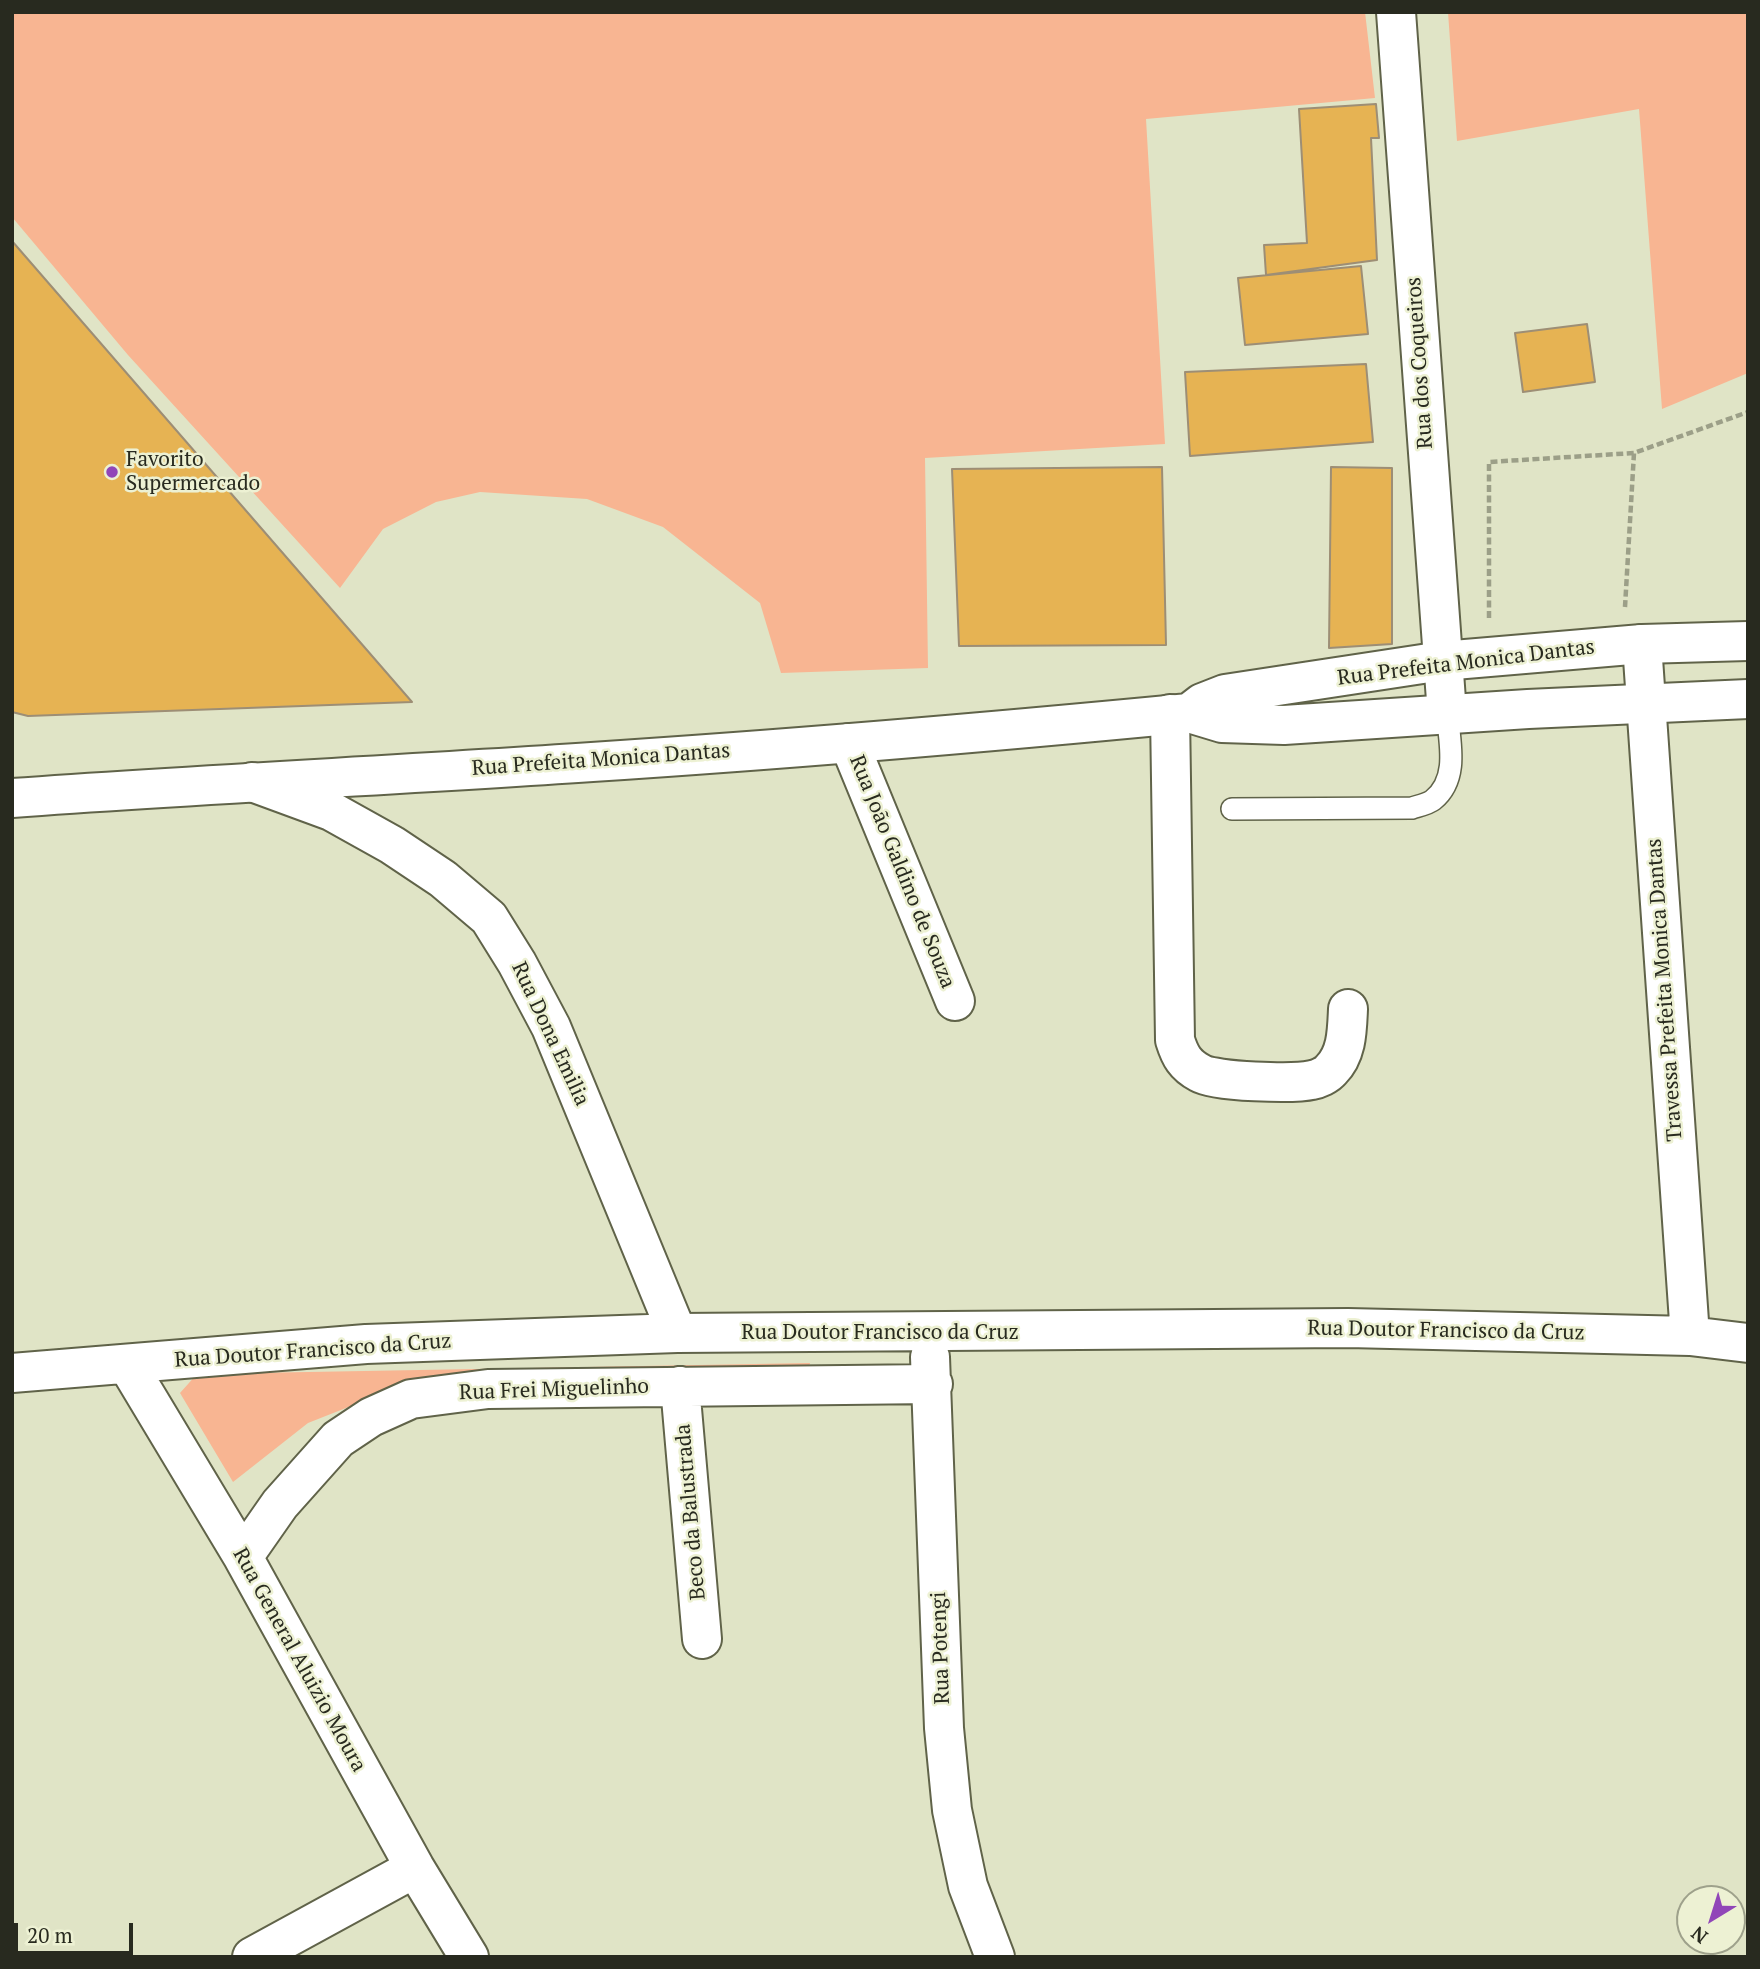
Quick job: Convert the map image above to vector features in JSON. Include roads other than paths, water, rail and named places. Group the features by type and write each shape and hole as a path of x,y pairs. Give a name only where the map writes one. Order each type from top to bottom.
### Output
{"street":[{"name":"Rua dos Coqueiros","path":"1396,12 1447,714"},
{"name":"Rua Prefeita Monica Dantas","path":"1180,714 1202,702 1225,695 1633,631 1748,641"},
{"name":"Travessa Prefeita Monica Dantas","path":"1633,631 1645,702 1690,1336"},
{"name":"Rua Prefeita Monica Dantas","path":"12,798 250,781 591,762 1180,714 1222,723 1284,725 1645,702 1748,699"},
{"path":"1180,714 1175,1040 1180,1056 1202,1075 1217,1079 1300,1082 1316,1080 1331,1071 1340,1058 1346,1044 1348,1009"},
{"name":"Rua João Galdino de Souza","path":"849,743 955,1001"},
{"name":"Rua Dona Emilia","path":"250,781 331,811 443,879 489,918 551,1027 677,1334"},
{"name":"Rua Doutor Francisco da Cruz","path":"12,1373 366,1343 677,1334 1348,1328 1690,1336 1748,1342"},
{"name":"Rua Potengi","path":"928,1333 933,1384 944,1728 952,1811 968,1886 995,1957"},
{"name":"Rua General Aluizio Moura","path":"127,1364 243,1556 415,1868 469,1957"},
{"name":"Rua Frei Miguelinho","path":"243,1556 280,1504 338,1440 390,1407 411,1399 488,1389 933,1384"},
{"name":"Beco da Balustrada","path":"680,1386 702,1639"},
{"path":"252,1957 415,1868"}],"lane":[{"path":"1231,810 1412,808 1432,801 1445,785 1452,765 1447,714"}],"place":[{"name":"Favorito Supermercado","path":"112,472"}]}
